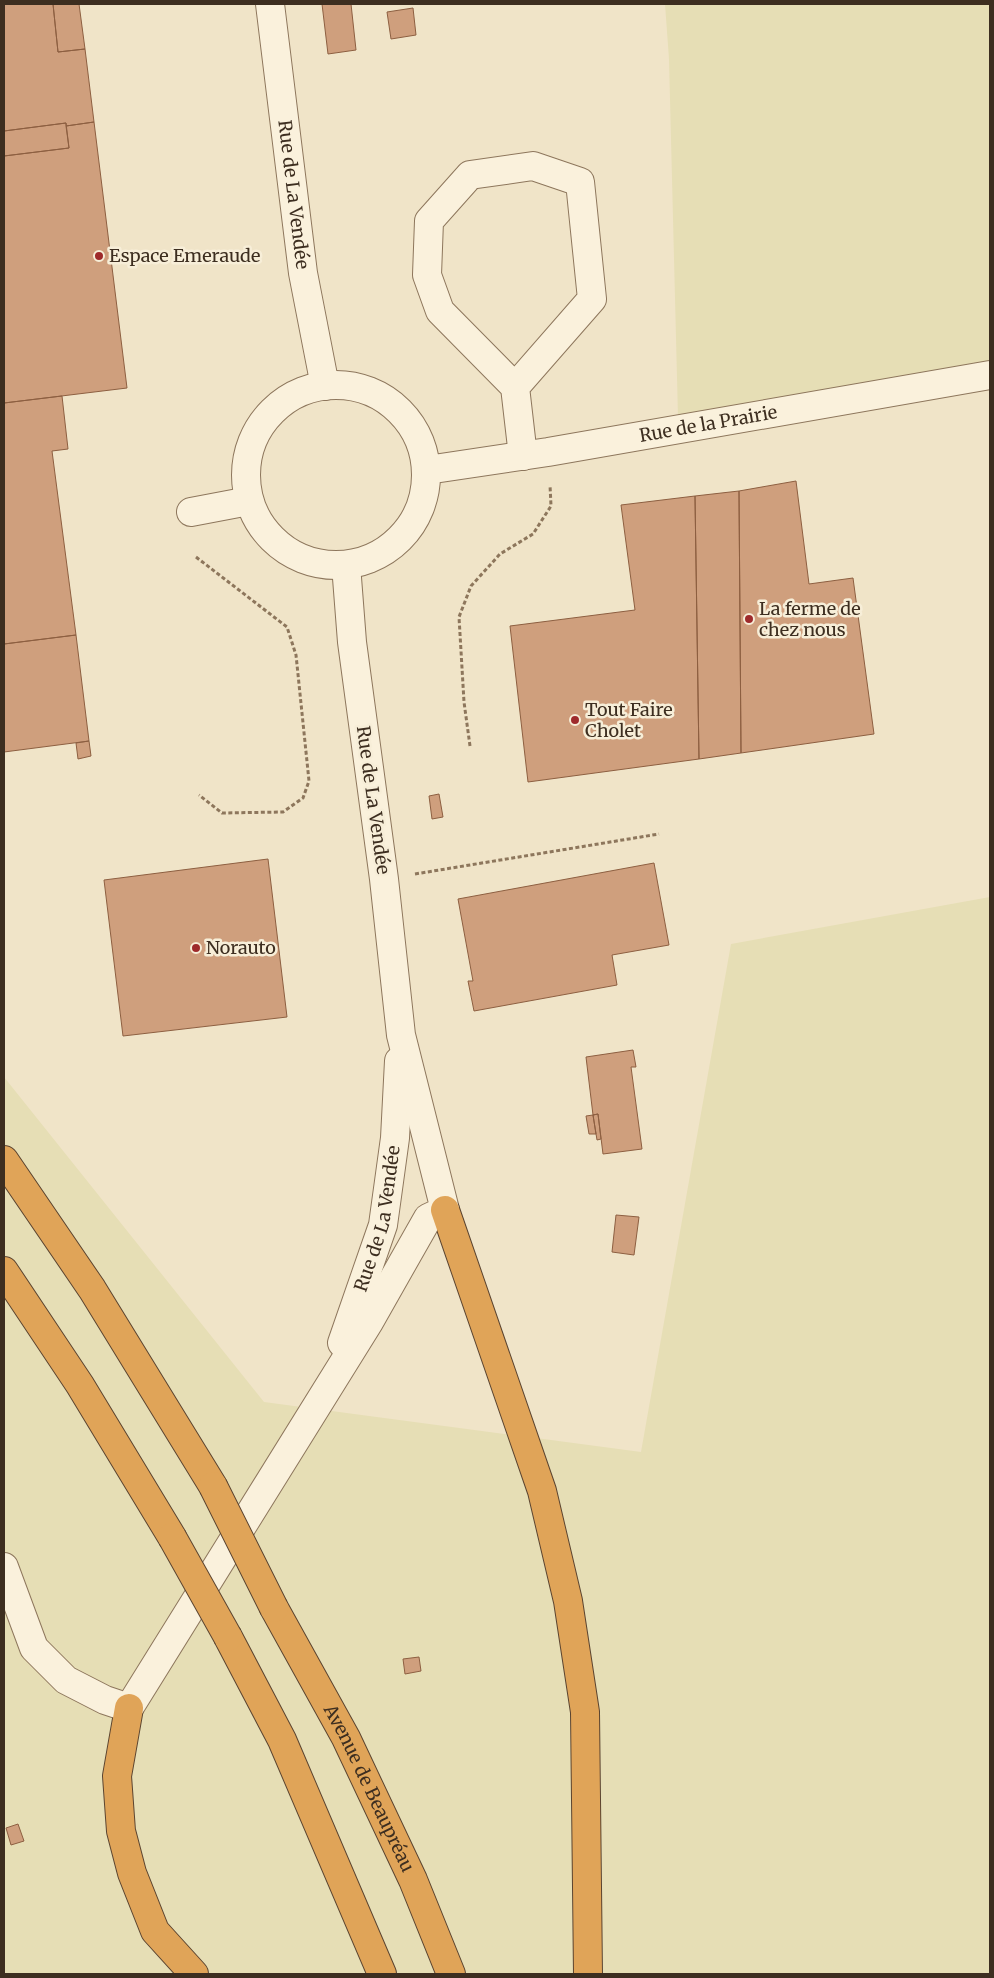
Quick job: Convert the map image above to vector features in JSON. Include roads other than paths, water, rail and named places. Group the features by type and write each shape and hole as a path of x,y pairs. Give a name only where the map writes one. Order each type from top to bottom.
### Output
{"highway":[{"name":"Avenue de Beaupréau","path":"4,1160 92,1289 213,1486 274,1608 350,1747 413,1880 451,1974"},
{"path":"445,1210 542,1491 568,1601 585,1712 588,1974"},
{"path":"4,1271 80,1385 172,1537 228,1637 282,1740 382,1974"},
{"path":"129,1708 117,1776 121,1831 132,1873 155,1931 194,1974"}],"street":[{"name":"Rue de La Vendée","path":"270,4 303,273 325,386"},
{"path":"515,387 592,299 580,182 533,166 470,175 430,221 427,275 440,311 515,387 536,454"},
{"name":"Rue de la Prairie","path":"427,470 536,454 990,375"},
{"path":"325,386 355,387 382,397 405,416 420,442 427,470 424,498 414,523 396,543 372,558 346,565 315,563 286,550 264,528 249,501 246,470 253,439 270,413 295,394 325,386"},
{"path":"191,512 249,501"},
{"name":"Rue de La Vendée","path":"346,565 352,642 384,879 401,1035 445,1210"},
{"name":"Rue de La Vendée","path":"322,1396 355,1309 383,1225 395,1138 401,1035"},
{"path":"4,1567 34,1648 66,1680 105,1700 129,1708 322,1396 370,1322 428,1218 445,1210"}],"place":[{"name":"Espace Emeraude","path":"99,256"},
{"name":"La ferme de chez nous","path":"749,619"},
{"name":"Tout Faire Cholet","path":"575,720"},
{"name":"Norauto","path":"196,948"}]}
